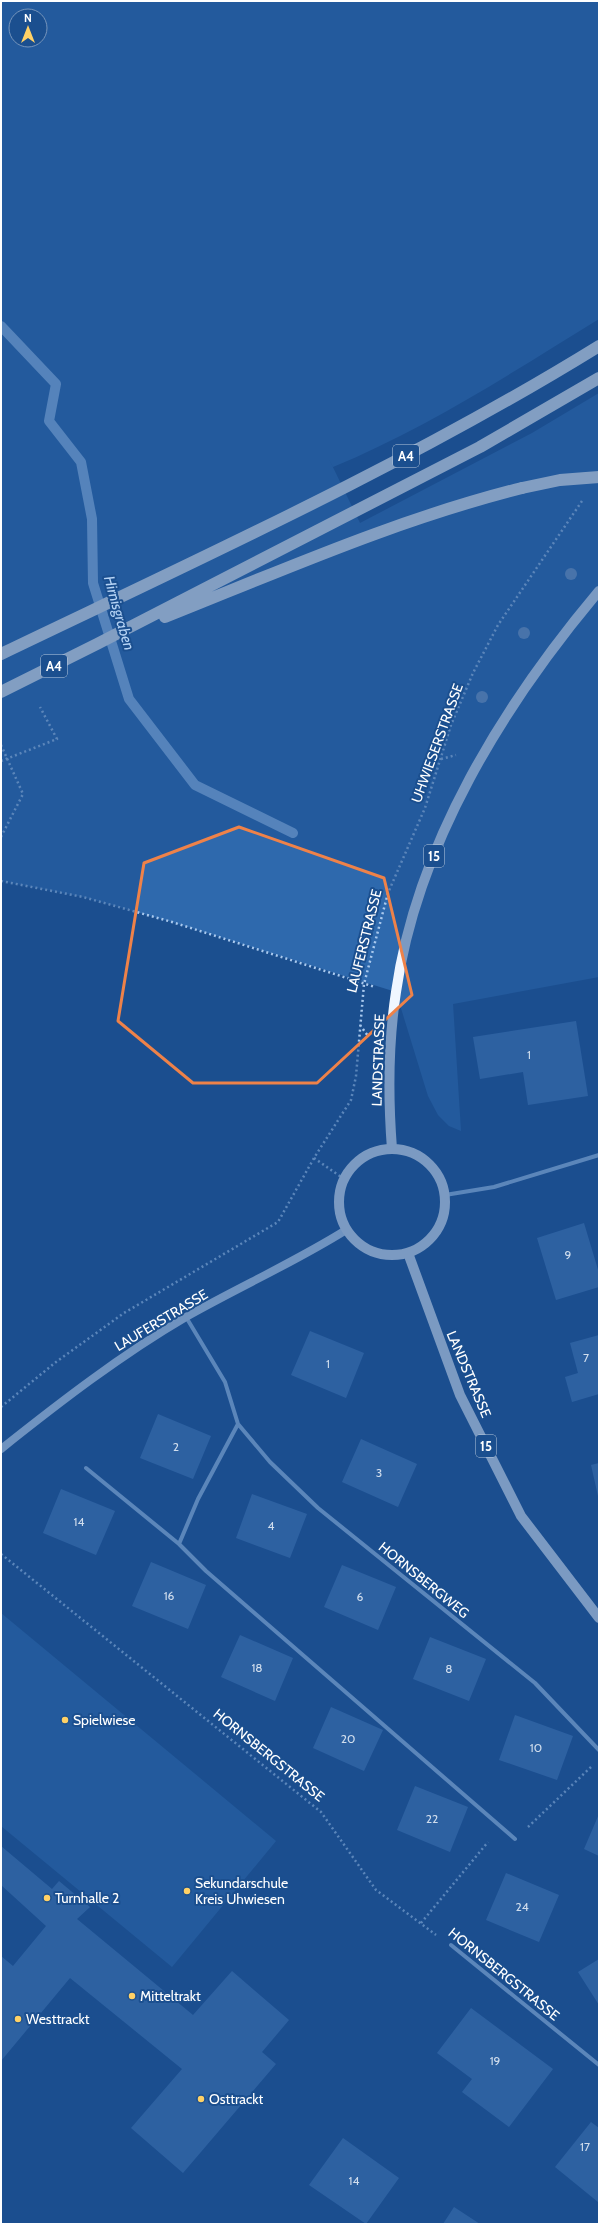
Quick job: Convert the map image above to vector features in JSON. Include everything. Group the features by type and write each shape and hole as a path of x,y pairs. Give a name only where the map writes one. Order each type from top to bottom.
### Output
{"highway":[{"name":"A4","path":"1,654 207,555 473,421 599,346"},
{"name":"A4","path":"6,690 220,582 480,447 599,378"},
{"path":"97,644 398,524 460,504 522,488 560,480 599,477"}],"main road":[{"name":"LANDSTRASSE","path":"392,1149 390,1067 396,992 409,930 430,864 456,804 514,703 548,655 599,591"},
{"path":"392,1149 412,1153 430,1165 442,1183 445,1196 444,1213 436,1233 424,1245 408,1253 391,1256 368,1250 357,1242 346,1230 339,1211 339,1203 344,1179 350,1170 366,1156 378,1151 392,1149"},
{"name":"LANDSTRASSE","path":"408,1253 460,1395 521,1516 599,1618"}],"street":[{"path":"445,1196 494,1187 599,1155"},
{"name":"LAUFERSTRASSE","path":"1,1449 56,1405 186,1317 298,1258 346,1230"},
{"name":"HORNSBERGWEG","path":"186,1317 225,1382 238,1424 270,1462 318,1508 534,1683 599,1750"},
{"path":"179,1544 198,1499 238,1424"},
{"path":"86,1468 179,1544 206,1571 515,1839"},
{"name":"HORNSBERGSTRASSE","path":"451,1945 599,2064"}],"path":[{"name":"UHWIESERSTRASSE","path":"401,864 425,808 451,725 473,673 498,625 577,510"},
{"path":"1,761 7,760 57,739 40,707"},
{"path":"1,745 22,794 1,837"},
{"name":"LAUFERSTRASSE","path":"1,1407 56,1362 124,1313 278,1222 314,1158 351,1100 356,1076 364,984 388,893 401,864"},
{"path":"1,881 83,897 172,922 364,984 396,992"},
{"path":"314,1158 344,1179"},
{"name":"HORNSBERGSTRASSE","path":"1,1554 321,1812 376,1890 451,1945"},
{"path":"515,1839 593,1765"},
{"path":"421,1923 485,1845"}],"highlighted area":[{"path":"239,827 384,878 412,995 317,1083 193,1083 118,1021 144,863"}],"shaded area":[{"path":"1,1 599,1 599,319 469,398 402,435 333,467 328,457 360,523 532,433 599,393 599,977 453,1004 461,1131 449,1126 438,1115 428,1096 396,992 172,922 83,897 1,881"},
{"name":"Spielwiese","path":"1,1613 276,1841 172,1967 1,1826"}],"building":[{"path":"576,1021 588,1096 528,1105 523,1072 480,1079 473,1037"},
{"path":"584,1223 599,1273 599,1287 556,1300 537,1238"},
{"path":"310,1331 364,1353 346,1398 291,1375"},
{"path":"599,1335 599,1394 572,1402 565,1377 578,1373 570,1343"},
{"path":"158,1414 211,1436 193,1479 140,1458"},
{"path":"361,1439 417,1464 398,1507 342,1482"},
{"path":"599,1463 599,1496 598,1496 591,1465"},
{"path":"61,1489 115,1511 96,1555 43,1533"},
{"path":"252,1494 307,1514 290,1558 236,1538"},
{"path":"151,1562 206,1585 188,1629 132,1606"},
{"path":"342,1565 396,1587 378,1630 324,1607"},
{"path":"240,1635 293,1658 275,1701 221,1677"},
{"path":"430,1637 486,1659 469,1701 413,1679"},
{"path":"331,1707 383,1730 364,1771 313,1748"},
{"path":"515,1715 573,1736 557,1780 499,1760"},
{"path":"415,1786 468,1807 450,1852 397,1830"},
{"path":"599,1814 599,1856 584,1849"},
{"path":"1,1846 52,1889 59,1881 90,1907 77,1919 193,2015 232,1971 289,2020 262,2052 276,2064 183,2173 131,2128 182,2069 70,1978 1,2061 1,1956 13,1966 46,1926 1,1885"},
{"path":"506,1873 559,1895 539,1942 486,1920"},
{"path":"599,1959 599,2005 578,1972"},
{"path":"471,2008 553,2069 509,2127 462,2092 472,2079 437,2053"},
{"path":"591,2122 599,2128 598,2202 555,2167"},
{"path":"343,2138 399,2178 366,2224 309,2185"},
{"path":"454,2207 480,2224 443,2224"}],"waterway":[{"name":"Hirnisgraben","path":"1,326 56,384 49,421 81,462 92,519 93,583 129,699 195,785 293,833"}],"place":[{"name":"Spielwiese","path":"65,1720"},
{"name":"Sekundarschule Kreis Uhwiesen","path":"187,1891"},
{"name":"Turnhalle 2","path":"47,1898"},
{"name":"Mitteltrakt","path":"132,1996"},
{"name":"Westtrackt","path":"18,2019"},
{"name":"Osttrackt","path":"201,2099"}]}
